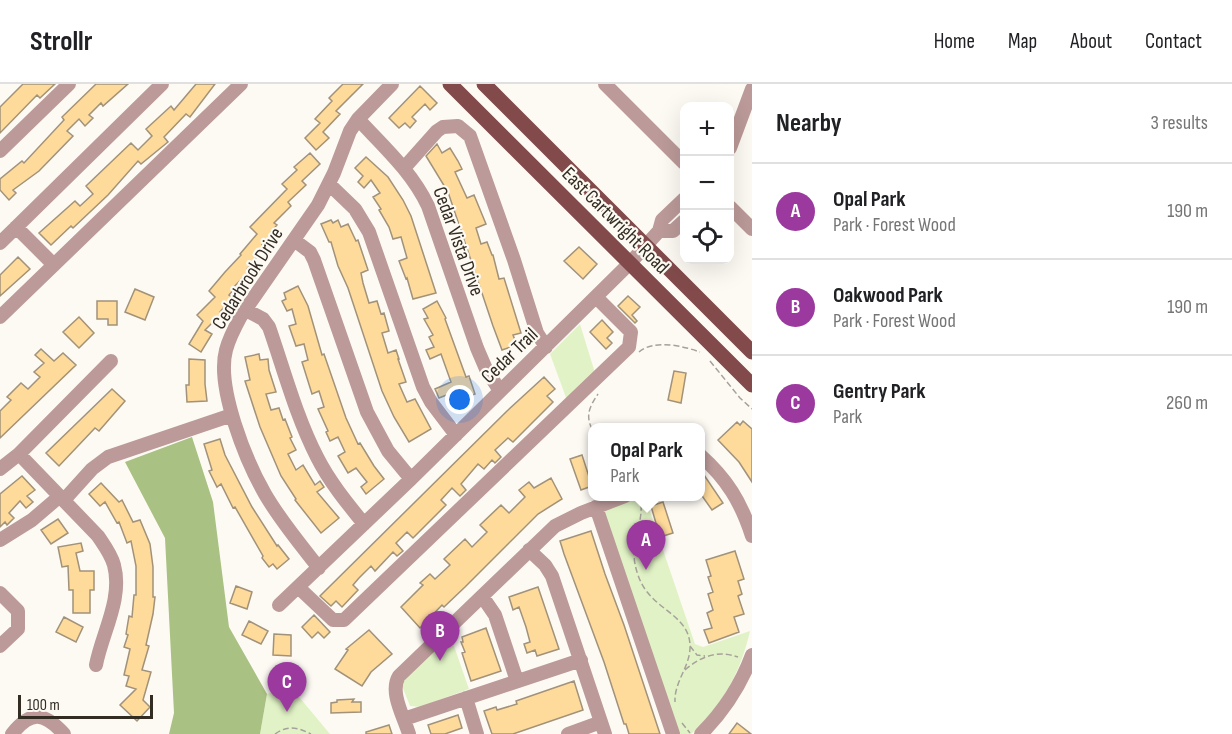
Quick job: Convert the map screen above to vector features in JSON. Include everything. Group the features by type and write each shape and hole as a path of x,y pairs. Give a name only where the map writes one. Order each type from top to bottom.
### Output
{"main road":[{"name":"East Cartwright Road","path":"450,84 752,385"},
{"name":"East Cartwright Road","path":"484,84 752,352"}],"street":[{"path":"0,151 69,84"},
{"path":"0,243 162,84"},
{"path":"0,317 241,84"},
{"name":"Cedarbrook Drive","path":"319,568 286,527 265,494 249,461 232,415 224,375 225,351 231,334 246,310 318,205 329,184 344,143 358,119 392,84"},
{"path":"604,84 680,159"},
{"path":"734,135 752,89"},
{"name":"Cedar Vista Drive","path":"358,119 404,168 420,189 477,348 486,369 500,391"},
{"path":"404,168 437,130 443,127 458,126 470,136 537,333 546,347"},
{"path":"329,184 355,209 369,232 423,387 431,402 456,435"},
{"name":"Cedar Trail","path":"279,605 411,479 630,263 659,231 662,220 680,203"},
{"path":"732,210 752,229"},
{"name":"Cedar Trail","path":"659,231 674,231 680,225"},
{"path":"16,227 54,265"},
{"path":"294,240 310,252 314,260 367,412 388,451 411,479"},
{"path":"298,587 333,621 344,621 629,347 631,332 596,297"},
{"path":"246,310 263,320 269,327 299,415 316,456 332,483 364,524"},
{"path":"0,469 19,454 111,361"},
{"path":"0,540 62,498 108,457 232,415"},
{"path":"19,454 98,536 114,566 114,602 96,665"},
{"path":"705,460 727,483 739,503 752,536"},
{"path":"409,734 396,695 395,684 399,676 555,526 568,518 612,501"},
{"path":"596,507 673,734"},
{"path":"530,550 552,576 604,728 568,734"},
{"path":"0,593 18,611 18,629 0,646"},
{"path":"482,596 495,615 517,681"},
{"path":"701,734 715,720 748,676 746,656"},
{"path":"404,719 581,660"},
{"path":"466,699 477,734"},
{"path":"12,734 22,722 32,717 42,717 53,722 64,734"}],"path":[{"path":"637,355 644,348 662,345 690,348 703,353"},
{"path":"710,361 752,409"},
{"path":"589,423 590,406 601,390"},
{"path":"640,501 642,508 633,544 638,575 648,593 681,623 689,637 690,655 676,689 675,705"},
{"path":"690,645 697,655 746,656"},
{"path":"684,670 708,655"},
{"path":"677,717 691,734"},
{"path":"275,734 284,728 295,727 311,734"}],"green space":[{"path":"580,324 596,376 568,403 550,354"},
{"path":"192,437 213,502 229,627 267,694 260,734 169,734 174,713 165,538 125,462"},
{"path":"624,501 646,501 695,644 703,647 750,631 736,674 729,687 712,712 691,734 678,734 601,509"},
{"path":"445,638 454,646 469,689 420,707 410,706 402,686 406,676"},
{"path":"290,686 330,734 260,734 267,694"}],"building":[{"path":"23,84 55,84 40,98 37,95 0,133 0,107"},
{"path":"96,84 128,84 103,106 101,103 89,115 93,118 85,126 79,119 67,131 73,136 39,171 13,190 16,193 9,200 0,190 0,179 22,161 24,163 64,120 62,117"},
{"path":"196,84 215,84 190,117 186,114 164,137 168,142 141,164 138,161 108,195 51,245 39,233 75,201 80,206 93,194 86,186 131,143 138,150 152,136 146,129 171,106 174,110"},
{"path":"343,84 363,84 336,111 340,114 323,132 329,138 316,150 305,138 320,123 315,119 332,101 329,98"},
{"path":"420,86 437,103 430,110 425,104 412,117 416,121 410,128 405,123 399,128 389,118"},
{"path":"437,144 442,153 450,148 458,161 462,169 455,172 467,198 474,195 486,224 476,228 481,244 487,242 493,255 499,279 504,278 521,333 513,335 517,345 502,350 448,192 426,156"},
{"path":"310,153 320,164 302,181 306,185 288,202 291,206 274,223 277,225 271,232 273,234 262,245 265,247 247,269 249,271 234,287 229,295 232,297 220,312 221,314 205,330 212,334 201,352 189,344 203,321 197,315 215,297 209,291 257,234 250,227 287,189 282,184 297,170 294,167"},
{"path":"366,157 388,177 403,200 411,216 436,293 413,299 399,261 407,258 401,237 393,239 379,210 381,209 373,197 380,193 371,180 364,188 358,182 363,176 355,168"},
{"path":"331,220 333,223 338,220 341,227 348,224 356,241 358,240 368,270 361,273 369,303 377,301 381,314 384,313 389,331 382,333 388,353 396,350 406,382 399,384 407,402 415,399 431,429 409,442 382,391 348,288 331,242 321,224"},
{"path":"579,247 597,264 583,279 564,261"},
{"path":"18,257 30,269 0,296 0,275"},
{"path":"298,286 308,306 322,355 324,354 346,418 358,444 360,443 384,479 366,494 361,487 367,482 356,468 348,473 338,456 345,452 338,437 330,441 318,409 324,407 319,391 312,394 302,362 308,360 304,344 296,346 289,326 296,324 292,309 287,311 282,301 286,299 284,293"},
{"path":"135,289 154,297 145,320 125,312"},
{"path":"628,296 640,307 632,315 637,321 635,323 618,306"},
{"path":"97,301 117,301 117,325 108,325 108,319 97,319"},
{"path":"437,301 446,318 466,377 469,376 475,394 452,402 449,394 439,398 435,389 451,382 441,354 430,359 426,350 434,347 429,337 433,335 424,319 428,318 423,309"},
{"path":"79,317 94,333 79,348 63,332"},
{"path":"602,320 613,332 607,338 612,343 606,349 590,332"},
{"path":"41,349 54,361 63,353 76,365 0,438 0,411 11,400 7,397 21,383 28,389 40,377 34,372 44,363 35,355"},
{"path":"259,354 260,360 268,359 276,392 266,394 271,410 279,408 296,450 288,454 296,470 303,465 315,485 320,481 324,487 317,492 339,518 321,533 295,500 281,476 260,427 245,381 250,380 245,357"},
{"path":"189,359 205,360 207,401 187,402"},
{"path":"674,371 686,373 681,403 668,400"},
{"path":"544,377 555,389 547,396 553,402 513,442 508,438 495,450 501,457 495,463 492,460 484,469 478,464 461,484 466,490 460,496 452,488 441,500 446,505 413,538 407,532 396,543 403,551 397,556 393,552 375,571 371,566 359,578 353,585 358,590 342,607 336,601 331,606 320,596 507,411"},
{"path":"112,389 125,401 99,431 95,428 59,466 46,453"},
{"path":"743,421 752,429 752,482 739,462 718,440 737,422 740,425"},
{"path":"220,439 225,455 252,507 277,546 289,559 277,569 273,564 269,567 262,558 263,556 221,484 217,487 209,471 212,470 204,444"},
{"path":"582,455 588,474 588,487 581,490 570,459"},
{"path":"22,476 35,490 27,496 33,502 26,508 20,501 9,513 14,518 7,525 5,522 0,527 0,494"},
{"path":"705,476 723,503 712,510 705,500"},
{"path":"551,478 562,499 538,514 420,628 401,607 423,585 420,583 430,574 435,579 450,565 444,559 465,539 472,547 487,532 480,525 501,505 509,513 525,497 519,490 529,482 534,488"},
{"path":"101,483 119,502 122,500 133,522 140,520 150,544 153,597 155,597 146,645 149,646 142,670 151,672 143,700 150,707 137,721 120,705 136,689 126,686 129,676 124,675 130,649 124,647 128,635 126,634 129,616 132,617 134,595 136,595 136,566 131,541 127,543 119,522 117,523 105,502 100,506 89,494"},
{"path":"663,502 673,533 660,537 651,506"},
{"path":"58,519 68,533 51,544 41,530"},
{"path":"591,531 660,734 629,734 564,554 560,541"},
{"path":"81,543 83,551 76,553 80,571 94,571 94,590 90,590 90,613 73,613 73,590 69,590 68,566 62,567 58,547"},
{"path":"735,551 744,579 738,581 742,594 738,596 744,614 734,617 739,632 709,643 704,630 712,628 707,613 713,610 708,594 713,592 706,560"},
{"path":"236,586 252,592 247,609 230,603"},
{"path":"538,587 559,649 537,656 535,650 527,653 524,644 530,642 526,627 519,607 513,610 509,597"},
{"path":"314,615 330,632 324,638 318,632 312,638 302,627"},
{"path":"64,617 83,627 76,642 56,632"},
{"path":"249,621 268,631 261,644 242,635"},
{"path":"486,628 501,671 471,681 462,653 465,652 461,642 463,642 462,637"},
{"path":"369,630 392,654 371,672 362,686 335,669 348,650 346,649"},
{"path":"274,634 291,635 291,656 273,655"},
{"path":"574,681 583,710 513,734 492,734 484,711 517,704 516,701"},
{"path":"354,699 352,702 361,702 361,712 331,713 331,703 337,700"},
{"path":"458,715 462,728 445,734 431,734 428,725"},
{"path":"737,723 751,734 729,734"},
{"path":"389,725 392,734 366,734 366,732"}],"place":[{"name":"Opal Park","path":"646,570"},
{"name":"Oakwood Park","path":"440,661"},
{"name":"Gentry Park","path":"287,712"}]}
